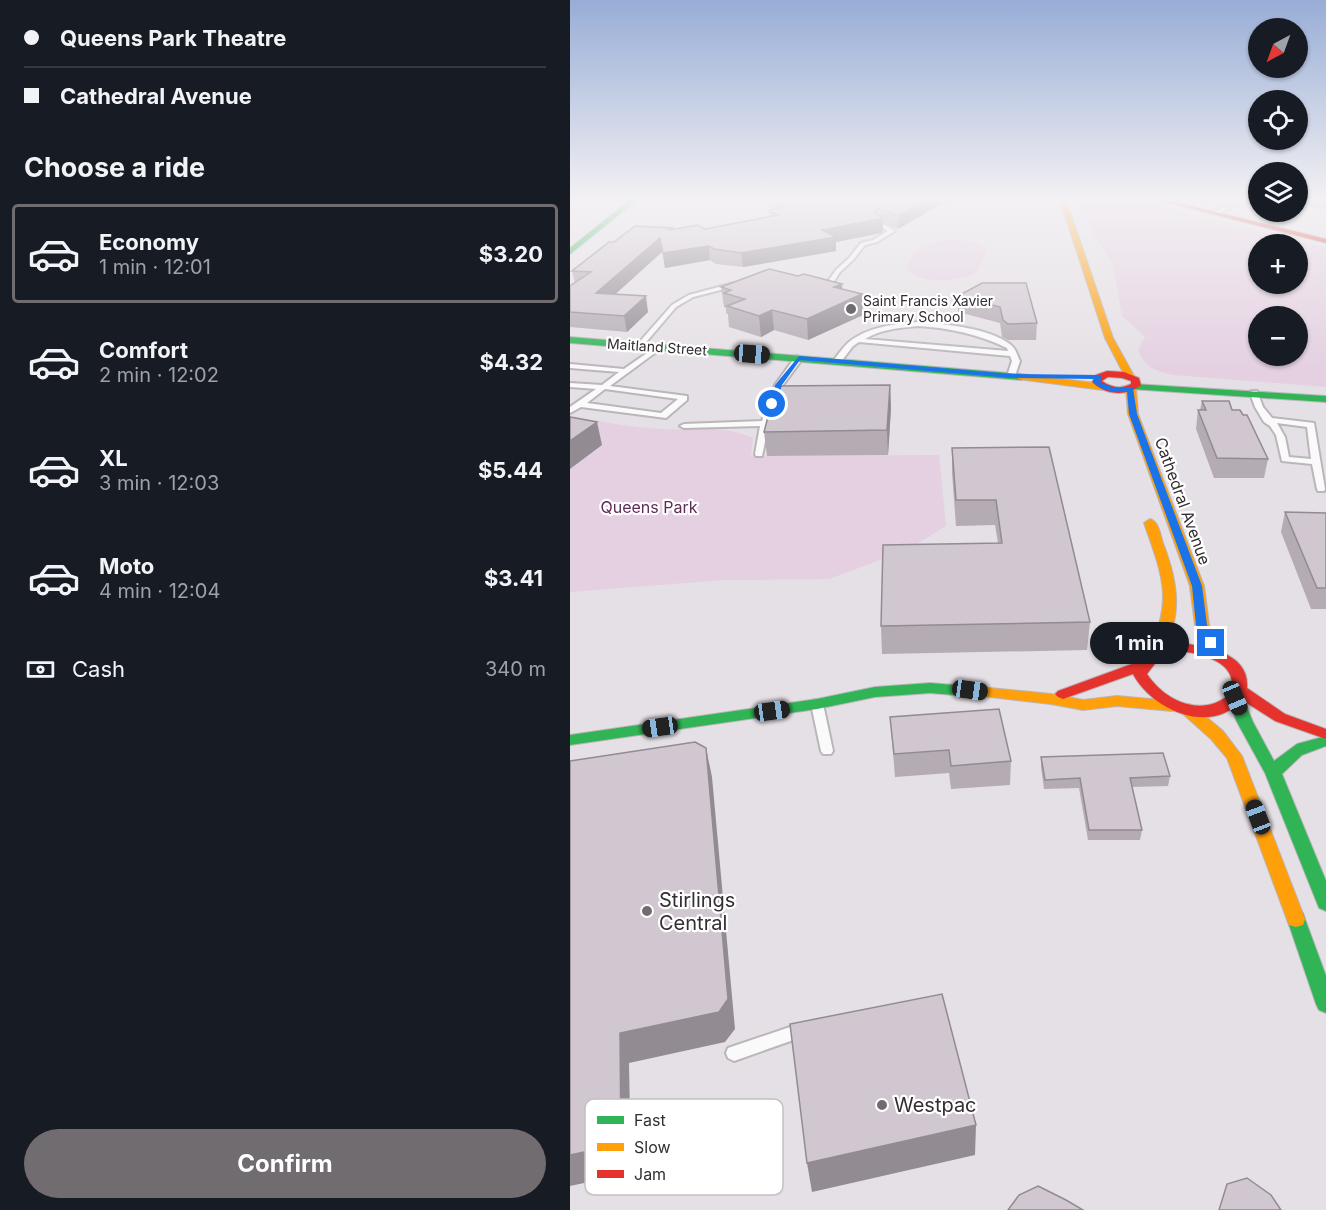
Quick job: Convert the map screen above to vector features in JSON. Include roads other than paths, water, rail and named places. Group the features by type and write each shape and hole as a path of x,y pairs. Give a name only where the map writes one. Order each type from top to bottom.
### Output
{"main road":[{"name":"Cathedral Avenue","path":"1082,256 1109,338 1132,383 1133,414 1197,586 1202,625 1219,657"},
{"name":"Maitland Street","path":"570,342 659,347 1011,376 1132,383"},
{"path":"1132,383 1326,399"},
{"path":"1143,504 1169,579 1173,604 1169,626 1155,652"},
{"path":"1172,706 1149,692 1140,674 1142,665 1155,652 1173,648 1194,648 1219,657 1237,672 1238,694 1326,903"},
{"path":"1051,699 1142,665"},
{"path":"570,740 817,704 875,692 930,688 1051,699 1083,705 1117,701 1187,709 1215,709 1238,694"},
{"path":"1238,694 1262,711 1289,725 1326,734"},
{"path":"1187,709 1217,735 1234,756 1265,834 1326,1004"},
{"path":"1273,773 1291,750 1326,741"}],"lane":[{"path":"818,285 830,285 838,271 853,256"},
{"path":"640,346 674,306 713,289 738,284"},
{"path":"837,361 854,340 875,331 905,326 957,327 998,339 1010,347 1016,366 1011,376"},
{"path":"854,340 1014,354"},
{"path":"571,410 659,347"},
{"path":"759,454 765,423 779,385 799,358"},
{"path":"570,366 627,371"},
{"path":"570,385 604,387 684,398 663,416 580,404"},
{"path":"1254,393 1256,404 1280,434 1285,459 1316,462"},
{"path":"1267,420 1311,424 1321,489"},
{"path":"684,426 765,423"},
{"path":"817,704 827,751"},
{"path":"734,1053 796,1032"}],"place":[{"name":"Saint Francis Xavier Primary School","path":"851,309"},
{"name":"Stirlings Central","path":"647,911"},
{"name":"Westpac","path":"882,1105"}],"park label":[{"name":"Queens Park","path":"649,507"}]}
